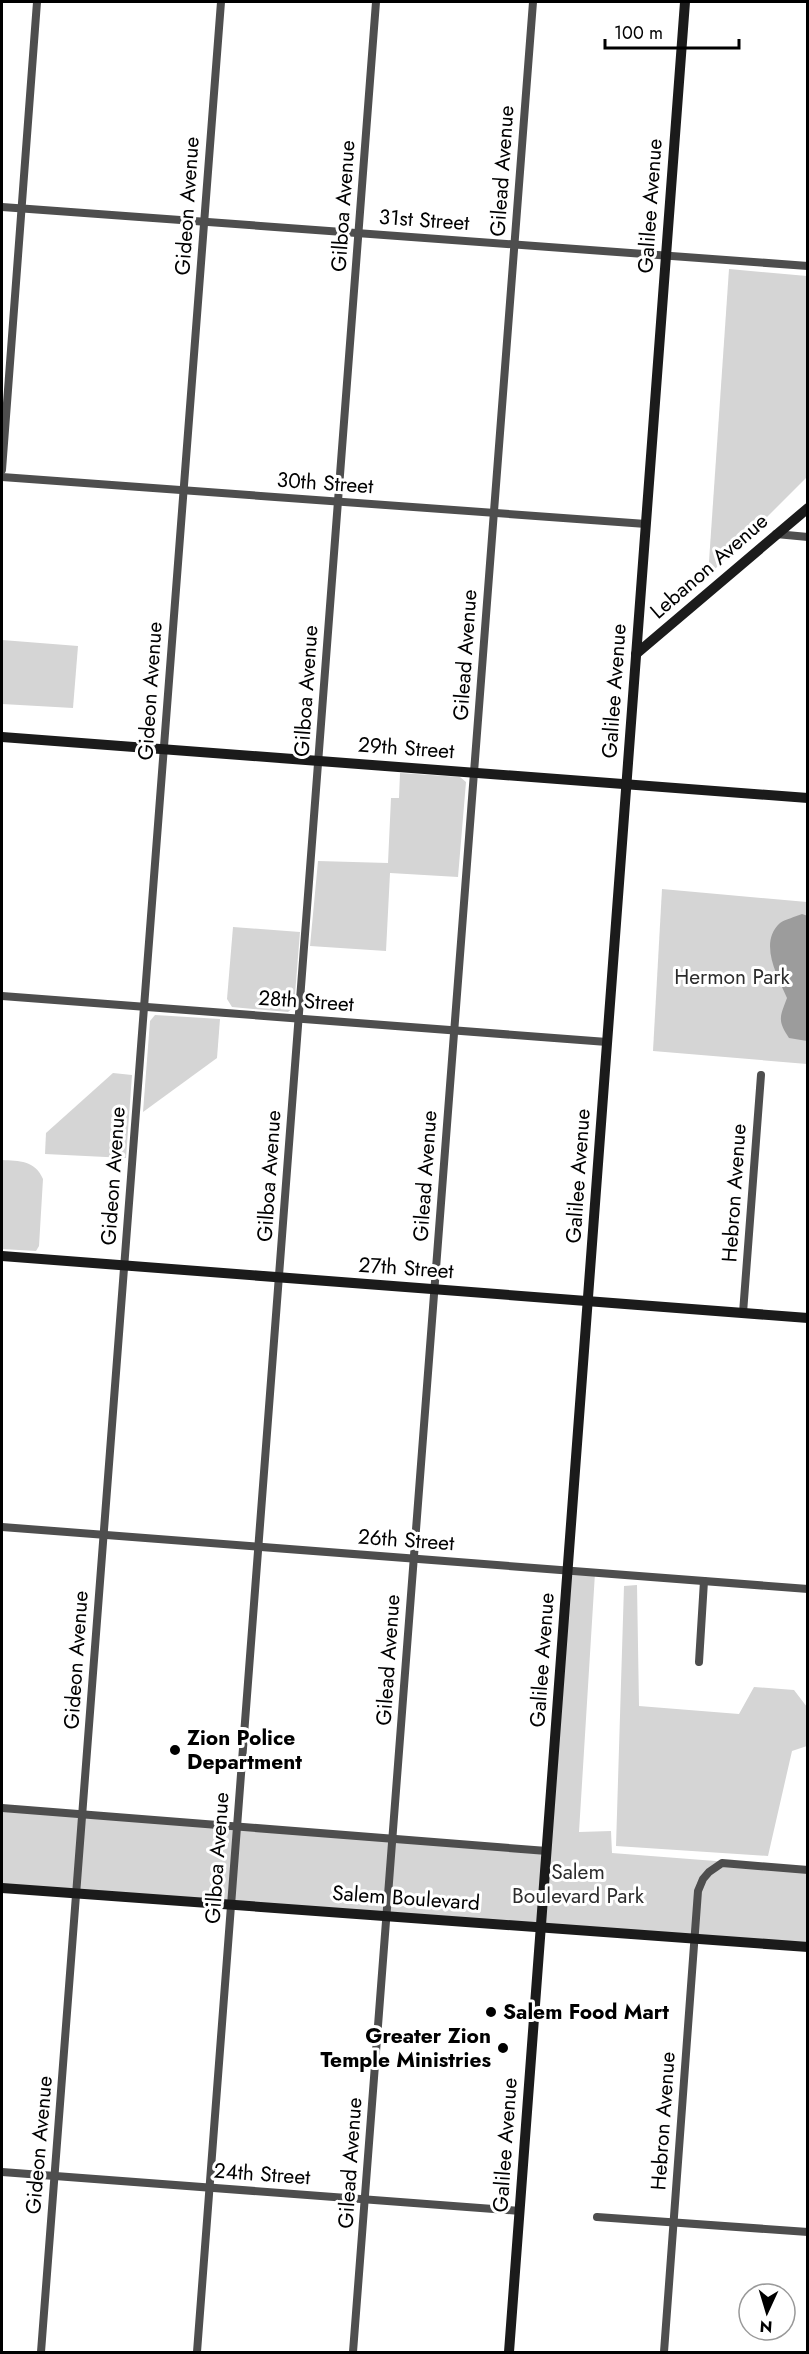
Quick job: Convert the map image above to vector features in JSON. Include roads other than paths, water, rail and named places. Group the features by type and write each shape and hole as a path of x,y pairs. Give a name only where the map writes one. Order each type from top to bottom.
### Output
{"street":[{"path":"2,470 38,2"},
{"name":"Gideon Avenue","path":"41,2352 221,2"},
{"name":"Gilboa Avenue","path":"197,2352 376,2"},
{"name":"Gilead Avenue","path":"353,2352 533,2"},
{"name":"Galilee Avenue","path":"509,2352 684,2"},
{"name":"31st Street","path":"2,207 807,266"},
{"name":"30th Street","path":"2,477 646,524"},
{"name":"Lebanon Avenue","path":"636,654 807,508"},
{"path":"776,534 807,537"},
{"name":"29th Street","path":"2,737 807,798"},
{"name":"28th Street","path":"2,996 607,1042"},
{"name":"Hebron Avenue","path":"743,1314 761,1076"},
{"name":"27th Street","path":"2,1256 807,1318"},
{"name":"26th Street","path":"2,1527 807,1589"},
{"path":"699,1662 704,1581"},
{"path":"2,1808 547,1851"},
{"name":"Hebron Avenue","path":"664,2352 698,1891 709,1872 722,1863 807,1870"},
{"name":"Salem Boulevard","path":"2,1888 807,1947"},
{"name":"24th Street","path":"2,2172 520,2211"},
{"path":"597,2217 807,2232"}],"place":[{"name":"Zion Police Department","path":"175,1750"},
{"name":"Salem Food Mart","path":"491,2012"},
{"name":"Greater Zion Temple Ministries","path":"503,2048"}],"park label":[{"name":"Hermon Park","path":"732,977"},
{"name":"Salem Boulevard Park","path":"578,1884"}]}
